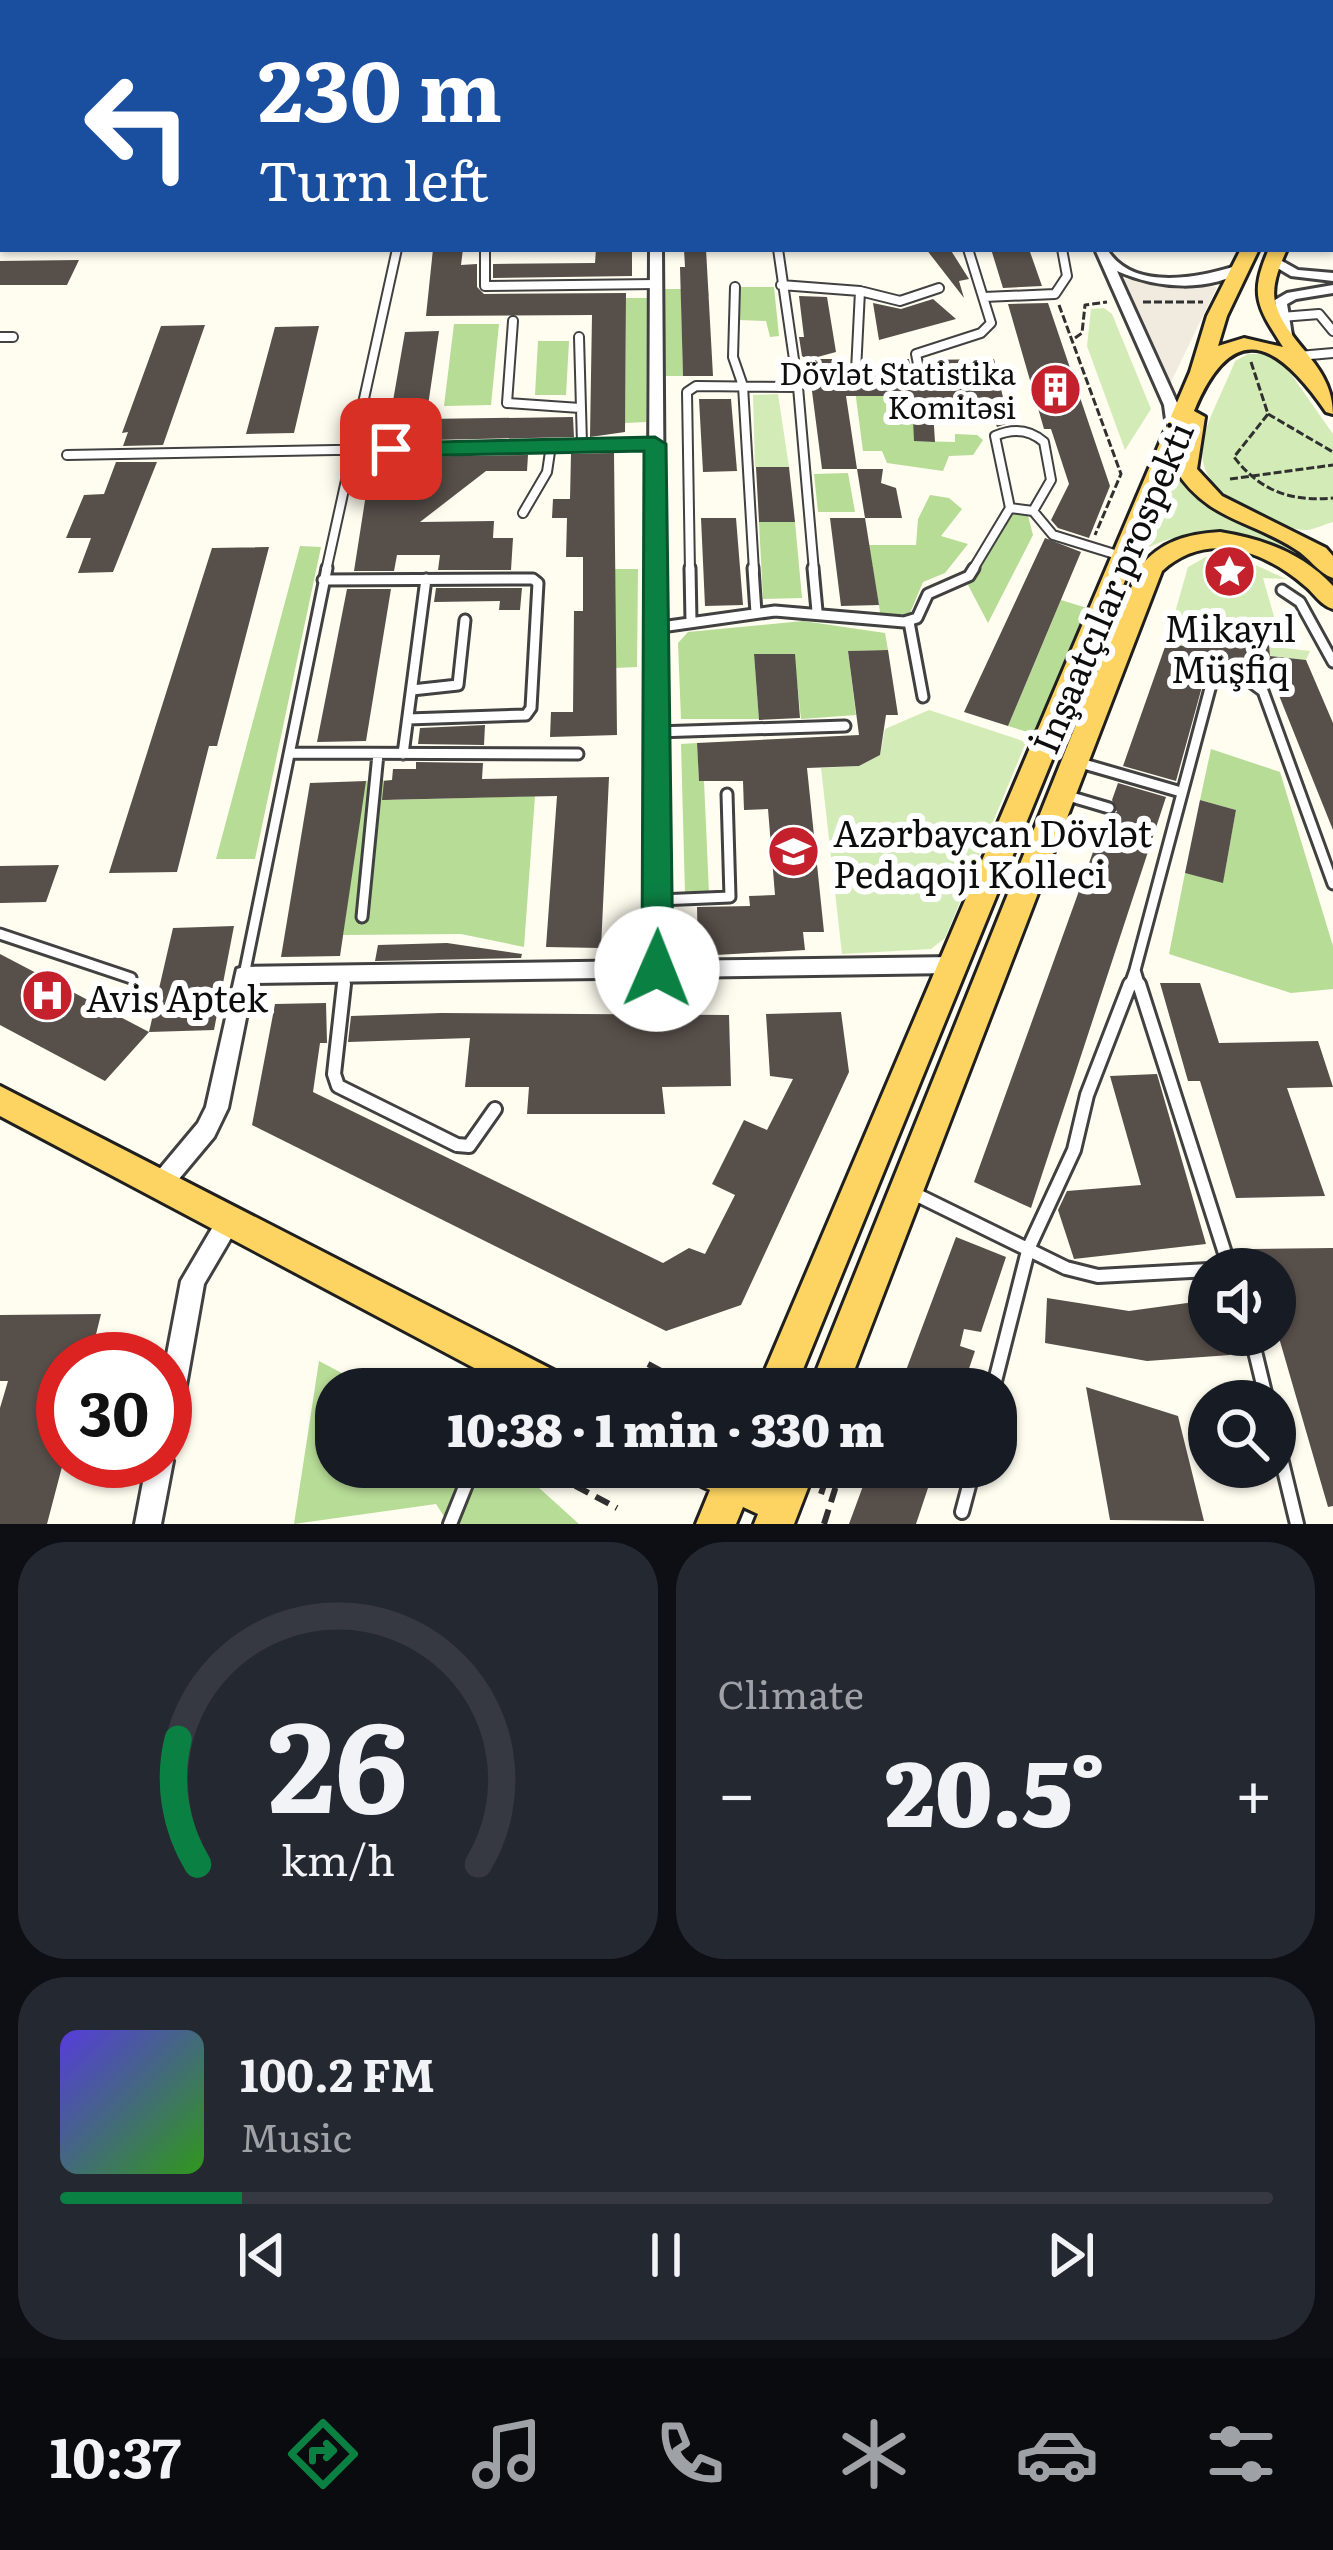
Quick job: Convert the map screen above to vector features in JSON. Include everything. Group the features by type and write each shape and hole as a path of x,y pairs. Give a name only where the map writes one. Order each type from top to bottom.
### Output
{"main road":[{"path":"1275,254 1267,275 1267,304 1333,408"},
{"name":"İnşaatçılar prospekti","path":"785,1368 952,965 1110,552 1175,434 1216,316 1246,259"},
{"path":"1313,377 1284,352 1252,343 1224,348 1200,372 1186,469 1219,504 1296,537 1333,570"},
{"name":"İnşaatçılar prospekti","path":"836,1368 1151,568 1166,552 1205,542 1262,548 1297,564 1333,601"},
{"path":"0,1100 501,1368"},
{"path":"716,1524 723,1488"}],"street":[{"path":"656,252 657,969"},
{"path":"1103,253 1136,276 1168,281 1218,279 1246,259"},
{"path":"1103,253 1172,406 1175,434"},
{"path":"1275,254 1295,273 1333,277"},
{"path":"1283,326 1283,300 1333,289"},
{"path":"160,1184 206,1130 217,1108 244,975 952,965"},
{"path":"183,1332 193,1281 229,1221"},
{"path":"148,1524 155,1488"}],"lane":[{"path":"244,975 292,753 355,417 396,252"},
{"path":"485,252 485,286 657,284"},
{"path":"778,252 798,387 817,611"},
{"path":"921,379 916,354 921,350 988,329 991,323 969,252"},
{"path":"984,297 1054,294 1067,276 1063,252"},
{"path":"781,285 860,291 900,301 939,288"},
{"path":"736,287 733,357 742,386 756,613"},
{"path":"856,370 860,291"},
{"path":"1283,326 1328,307"},
{"path":"1318,314 1333,331"},
{"path":"513,321 510,407 580,408"},
{"path":"0,337 13,337"},
{"path":"579,337 582,444"},
{"path":"1299,356 1333,353"},
{"path":"691,621 687,392 696,386 798,387"},
{"path":"654,628 756,613 817,611 862,623 909,622 923,613 928,594 955,586 982,562 1010,508 995,436 1005,431 1032,433 1044,442 1051,480 1033,511"},
{"path":"67,455 655,444"},
{"path":"523,513 547,472 551,445"},
{"path":"1010,508 1033,511 1053,535 1110,552"},
{"path":"403,754 426,579"},
{"path":"323,580 533,579 538,583 531,708 526,715 408,719"},
{"path":"1282,590 1300,602 1333,662"},
{"path":"412,690 458,685 465,620"},
{"path":"909,622 923,697"},
{"path":"999,1368 1029,1247 1074,1150 1087,1095 1135,970 1212,681 1232,676 1257,685 1277,724 1333,884"},
{"path":"656,732 845,726"},
{"path":"292,753 578,754"},
{"path":"362,917 378,754"},
{"path":"1077,762 1181,792"},
{"path":"658,900 730,897 727,794"},
{"path":"1065,794 1109,808"},
{"path":"1157,824 1171,828"},
{"path":"0,934 131,978"},
{"path":"1135,970 1223,1248"},
{"path":"345,973 334,1074 338,1086 457,1145 469,1146 495,1109"},
{"path":"906,1190 1066,1268 1098,1276 1188,1271"},
{"path":"450,1524 465,1488"},
{"path":"962,1512 968,1488"},
{"path":"1288,1488 1297,1524"}],"path":[{"path":"1180,292 1134,302 1210,302 1203,287"},
{"path":"1054,294 1075,338 1121,474 1093,538 1110,552"},
{"path":"1075,338 1082,333 1084,305 1125,302"},
{"path":"1249,357 1268,414 1333,452"},
{"path":"1268,414 1234,457 1247,476 1308,502 1333,498"},
{"path":"1231,479 1333,465"},
{"path":"648,1364 656,1368"},
{"path":"581,1488 617,1508"},
{"path":"824,1524 835,1488"}],"green space":[{"path":"735,287 774,287 779,336 770,337 766,321 739,320"},
{"path":"663,289 708,289 709,296 681,297 683,376 664,376"},
{"path":"626,298 647,298 646,422 625,423"},
{"path":"1104,308 1112,314 1151,409 1125,450 1087,346 1091,309"},
{"path":"454,324 499,324 491,405 444,406"},
{"path":"538,341 569,341 566,395 535,395"},
{"path":"1248,354 1281,360 1333,434 1333,522 1309,530 1293,528 1226,495 1211,480 1203,463 1207,427 1235,361"},
{"path":"913,385 915,441 955,442 955,434 977,435 983,440 973,455 949,456 943,471 887,463 882,451 863,451 855,390 901,396"},
{"path":"778,394 789,467 755,467 753,395"},
{"path":"1174,468 1203,503 1289,547 1326,578 1286,549 1239,534 1190,534 1143,550"},
{"path":"848,473 855,512 818,512 814,474"},
{"path":"930,495 949,498 962,509 941,536 968,544 945,573 923,582 910,613 881,618 869,545 916,545 918,519"},
{"path":"1006,508 1026,508 1033,535 988,623 968,585 999,535"},
{"path":"759,522 795,522 802,598 763,599"},
{"path":"300,546 321,547 255,859 216,859"},
{"path":"1206,557 1249,562 1286,579 1263,578 1283,648 1310,651 1306,660 1270,656 1268,632 1206,624 1203,648 1166,644 1188,567"},
{"path":"613,569 638,569 637,667 615,668"},
{"path":"1061,600 1090,609 1034,734 1008,726"},
{"path":"803,621 885,633 888,650 848,651 856,715 801,719 794,654 754,655 759,719 681,719 678,643 688,632"},
{"path":"929,710 1026,742 945,938 931,949 842,954 821,768 859,766 880,755 885,729"},
{"path":"697,743 699,780 704,781 709,893 685,894 681,744"},
{"path":"1211,749 1280,772 1333,946 1333,989 1291,993 1169,954 1185,873 1223,882 1236,810 1200,800"},
{"path":"392,780 391,800 535,796 524,947 461,934 343,935 364,781"},
{"path":"315,1387 315,1488 539,1488 579,1524 449,1524 436,1504 294,1524"}],"shaded area":[{"path":"1124,279 1217,287 1170,384 1141,318"}],"building":[{"path":"433,252 463,252 461,265 477,264 477,287 484,294 626,293 625,432 590,437 592,315 426,316"},
{"path":"596,252 632,252 632,276 493,278 493,264 595,263"},
{"path":"684,252 706,252 713,376 683,376 680,267 685,267"},
{"path":"928,252 952,252 969,279 959,281 964,298"},
{"path":"992,252 1030,252 1042,286 1003,288"},
{"path":"79,260 67,285 0,285 0,261"},
{"path":"799,296 827,297 836,352 810,359 837,359 838,366 848,366 849,376 857,379 865,366 884,366 882,359 909,359 913,382 921,387 929,380 926,360 994,359 1009,423 997,427 990,411 933,411 935,442 914,441 912,396 846,396 857,469 822,469 808,360 802,356 799,337 804,337"},
{"path":"933,299 956,319 879,340 873,303 901,309"},
{"path":"1048,303 1110,486 1089,538 1058,528 1051,520 1069,484 1051,429 1044,429 1008,304"},
{"path":"205,325 163,445 123,446 128,432 122,433 161,326"},
{"path":"319,326 294,433 246,434 275,327"},
{"path":"439,331 426,419 573,417 574,437 386,441 405,332"},
{"path":"699,399 731,399 737,471 703,472"},
{"path":"614,453 617,735 550,737 551,712 573,712 574,611 583,611 583,557 566,557 567,518 552,518 553,499 570,499 571,454"},
{"path":"528,455 527,471 486,471 420,522 494,521 493,538 513,538 511,570 438,570 440,555 397,555 394,571 354,571 371,462 382,462 383,457"},
{"path":"116,462 157,462 113,572 78,573 91,538 66,538 84,495 104,494"},
{"path":"756,467 789,467 795,522 759,522"},
{"path":"857,469 883,469 881,483 896,488 902,518 865,518"},
{"path":"701,518 736,518 743,605 705,606"},
{"path":"830,518 865,518 879,605 841,606"},
{"path":"1045,538 1081,552 1008,726 964,712"},
{"path":"269,547 217,746 209,746 177,872 109,873 212,548"},
{"path":"436,588 522,588 520,610 499,610 500,601 434,602"},
{"path":"347,589 391,589 366,741 317,742"},
{"path":"1206,624 1268,632 1270,656 1306,660 1333,723 1333,830 1270,673 1208,665 1176,781 1123,766 1166,644 1203,648"},
{"path":"888,650 898,715 886,715 880,755 859,766 807,768 824,932 803,932 805,950 698,956 697,907 750,906 749,896 775,895 768,809 744,810 743,781 699,781 697,743 859,735 848,651"},
{"path":"754,654 795,654 800,718 759,720"},
{"path":"485,725 484,745 418,744 420,728"},
{"path":"416,762 483,763 482,779 609,777 601,948 546,947 557,796 382,800 384,781 392,780 393,769 416,769"},
{"path":"366,781 340,956 281,957 310,783"},
{"path":"1118,783 1166,797 1031,1208 974,1182 1106,816 1117,812 1112,800"},
{"path":"1200,800 1236,810 1223,883 1185,873"},
{"path":"59,865 46,902 0,903 0,866"},
{"path":"234,926 214,1030 149,1032 173,928"},
{"path":"447,943 522,954 521,958 375,961 378,945"},
{"path":"0,954 149,1032 105,1081 0,1025"},
{"path":"1160,983 1200,983 1219,1043 1318,1041 1333,1087 1287,1088 1325,1196 1236,1198 1200,1081 1188,1081"},
{"path":"326,1003 327,1043 320,1043 313,1092 663,1263 689,1248 705,1254 735,1195 712,1184 744,1120 767,1130 793,1079 770,1076 766,1014 841,1012 849,1072 741,1305 666,1331 252,1125 275,1004"},
{"path":"729,1015 731,1086 662,1087 665,1114 527,1114 529,1087 465,1087 470,1038 348,1042 351,1016"},
{"path":"1157,1074 1206,1244 1074,1259 1058,1210 1067,1191 1141,1185 1110,1076"},
{"path":"956,1237 1006,1257 981,1332 964,1329 960,1346 975,1351 969,1368 907,1368"},
{"path":"1296,1248 1333,1248 1333,1506 1328,1507 1296,1397 1296,1380 1291,1380 1284,1356 1296,1356"},
{"path":"1047,1298 1129,1311 1188,1303 1188,1356 1216,1356 1147,1361 1045,1343"},
{"path":"101,1314 97,1332 36,1332 36,1488 56,1488 47,1524 0,1524 0,1408 8,1381 0,1381 0,1315"},
{"path":"1086,1387 1178,1416 1188,1456 1188,1488 1196,1488 1204,1521 1110,1520"},
{"path":"862,1488 928,1488 916,1524 849,1524"}],"place":[{"name":"Dövlət Statistika Komitəsi","path":"1055,389"},
{"name":"Mikayıl Müşfiq","path":"1230,571"},
{"name":"Azərbaycan Dövlət Pedaqoji Kolleci","path":"794,852"},
{"name":"Avis Aptek","path":"47,996"}],"route":[{"path":"391,449 655,444 657,969"}]}
